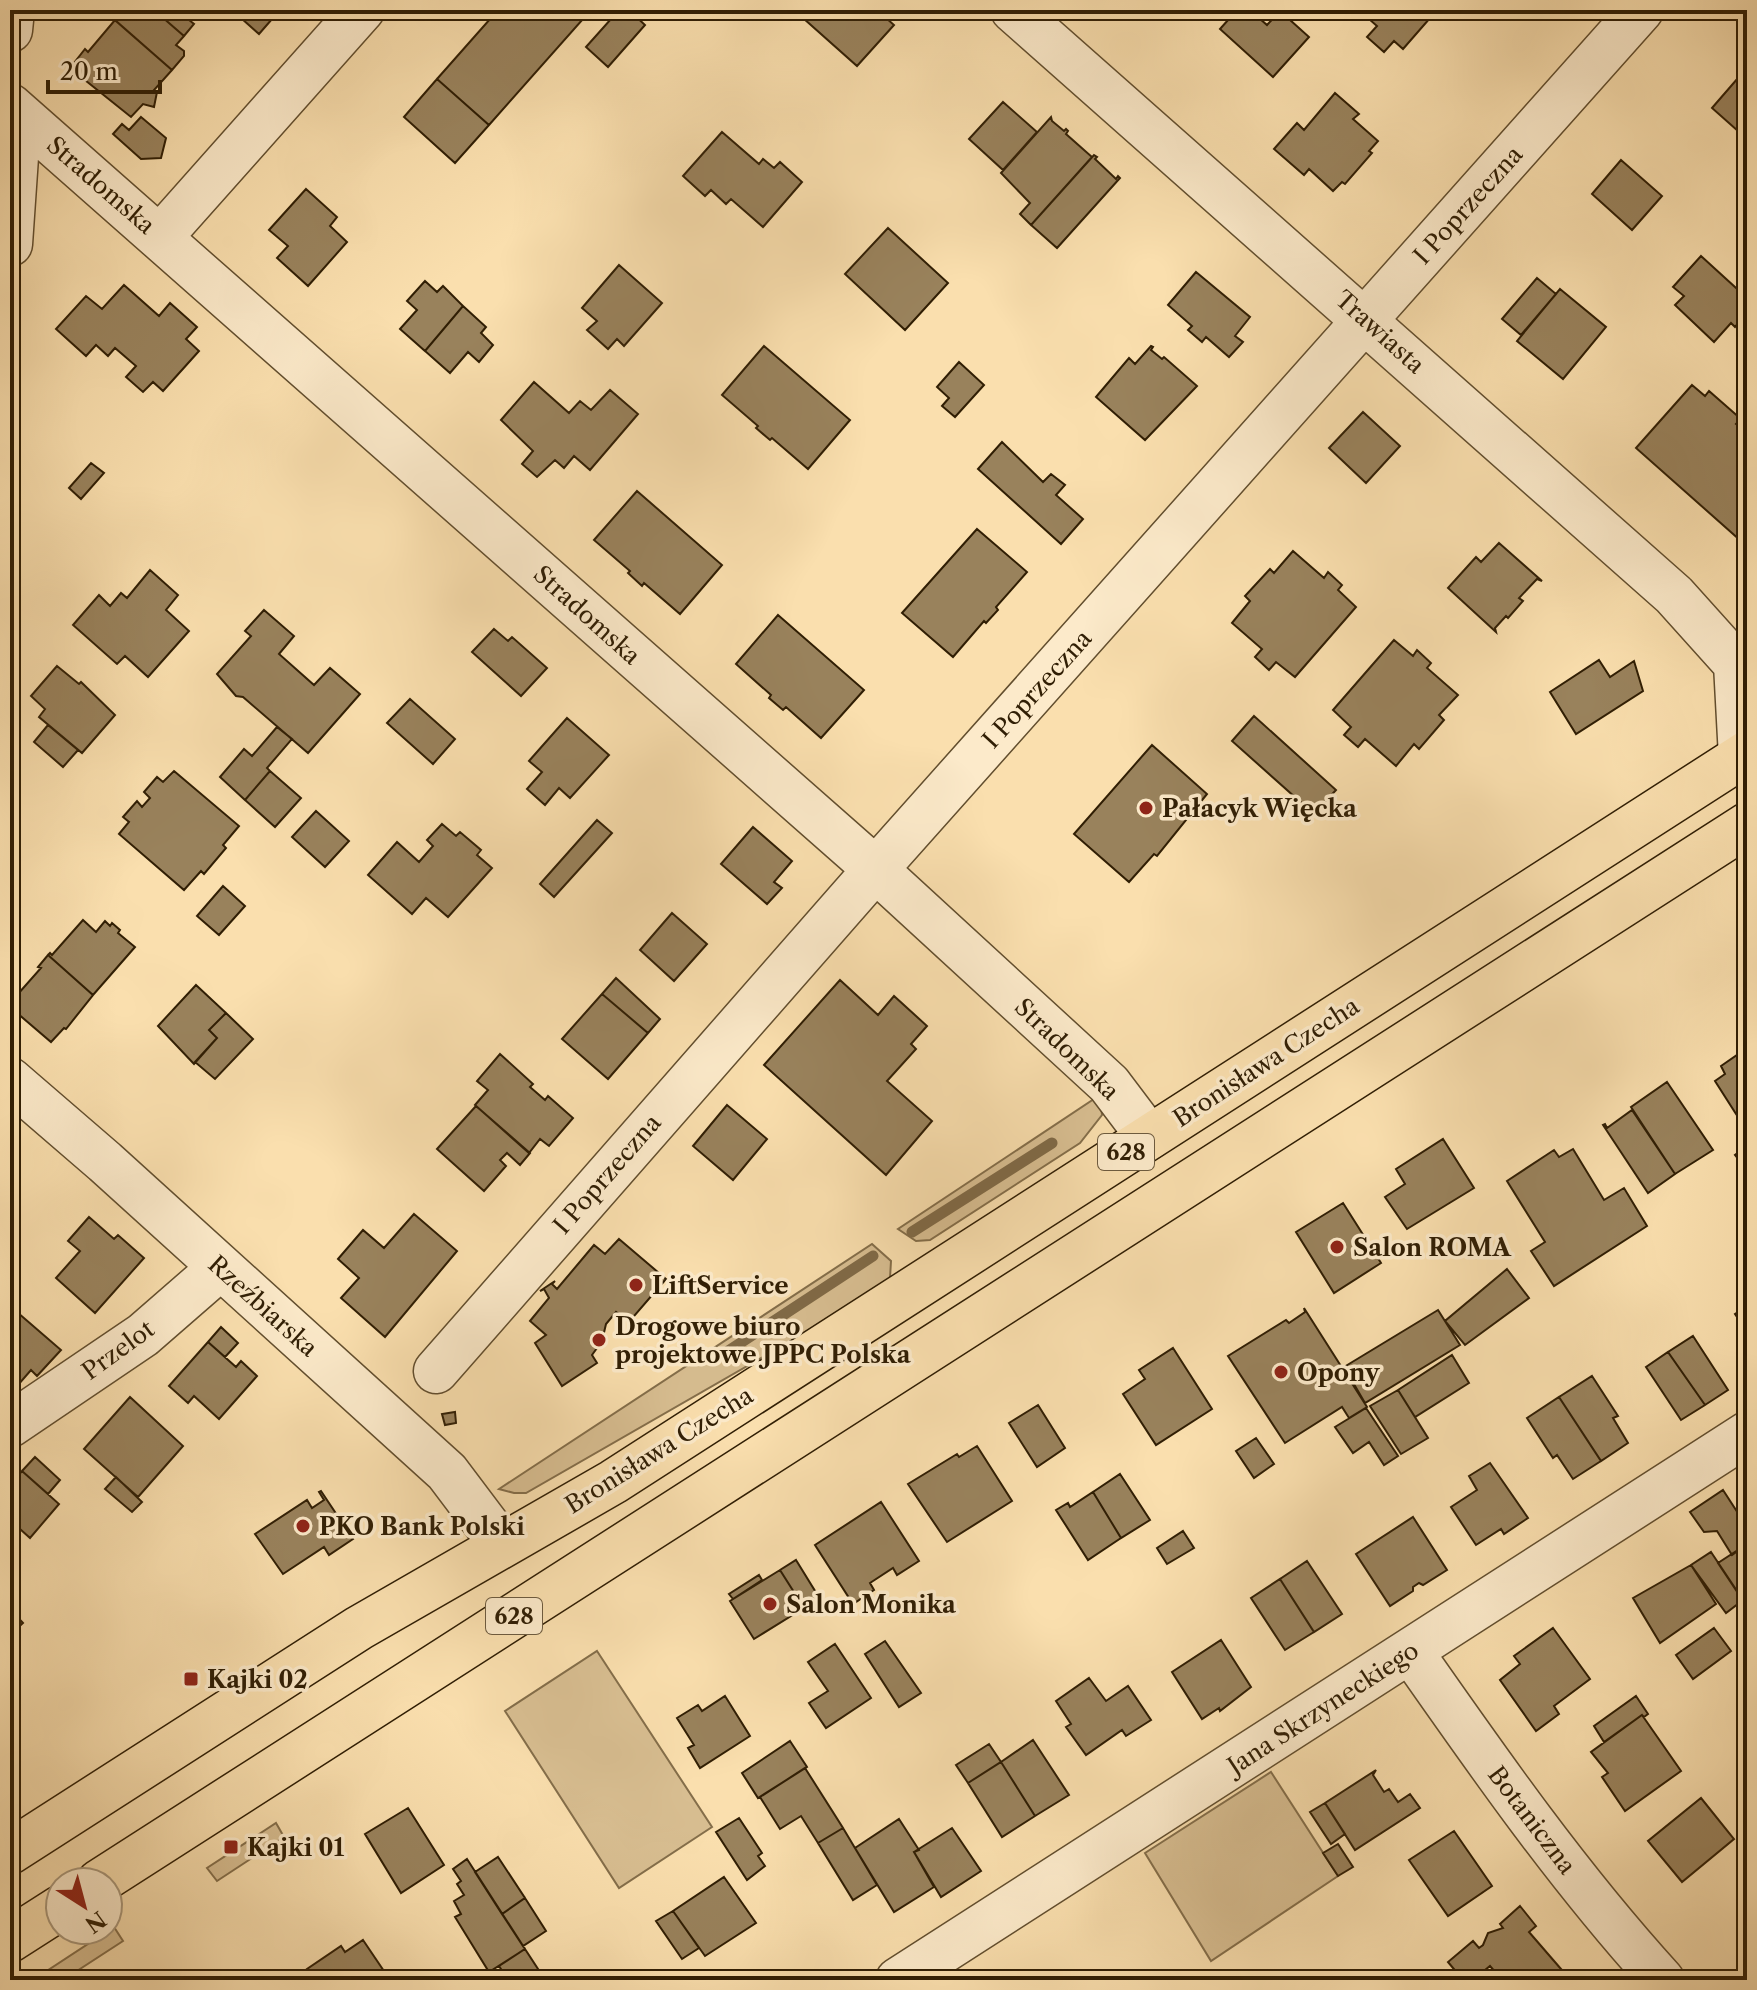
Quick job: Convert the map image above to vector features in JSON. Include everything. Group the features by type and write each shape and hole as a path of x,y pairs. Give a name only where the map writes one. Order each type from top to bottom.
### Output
{"main road":[{"name":"Bronisława Czecha","path":"10,1852 359,1628 623,1475 1744,755"},
{"name":"628","path":"124,1866 1747,825"},
{"path":"10,1940 44,1918"}],"street":[{"path":"10,30 12,10"},
{"path":"161,236 362,10"},
{"name":"Trawiasta","path":"1013,10 1674,595 1742,666 1744,755"},
{"name":"I Poprzeczna","path":"436,1371 875,870 1641,10"},
{"name":"Stradomska","path":"10,106 161,236 875,870 1109,1084 1149,1137"},
{"path":"10,244 16,157"},
{"name":"Rzeźbiarska","path":"10,1080 447,1472 502,1545"},
{"name":"Przelot","path":"10,1425 143,1335 220,1268"},
{"name":"Jana Skrzyneckiego","path":"898,1980 1747,1434"},
{"name":"Botaniczna","path":"1411,1652 1530,1819 1579,1883 1662,1980"}],"shaded area":[{"path":"1100,1095 1102,1115 1080,1143 930,1240 916,1241 898,1229"},
{"path":"872,1244 891,1261 890,1278 796,1338 526,1493 499,1489"},
{"path":"597,1651 712,1827 619,1888 505,1711"},
{"path":"1271,1772 1338,1876 1211,1961 1145,1853"},
{"path":"276,1823 284,1837 217,1881 207,1868"},
{"path":"85,1946 115,1946 63,1980 33,1980"}],"building":[{"path":"111,10 154,10 184,36 176,45 184,51 184,56 172,70 108,14"},
{"path":"154,10 198,10 189,20 194,24 184,36"},
{"path":"232,10 277,10 279,11 259,34"},
{"path":"498,10 591,10 489,125 437,79"},
{"path":"619,10 629,10 645,25 608,67 586,47"},
{"path":"794,10 877,10 894,25 857,66"},
{"path":"1237,10 1250,10 1267,25 1280,11 1309,37 1273,77 1220,29"},
{"path":"1437,10 1403,49 1394,41 1384,52 1367,37 1377,26 1360,11"},
{"path":"115,20 172,70 154,90 157,92 154,107 143,104 131,117 70,68"},
{"path":"1738,78 1747,86 1747,139 1712,108"},
{"path":"437,79 489,125 455,163 404,117"},
{"path":"1335,93 1359,114 1353,119 1378,141 1369,151 1372,153 1345,184 1342,182 1333,191 1309,169 1304,175 1274,149 1297,123 1304,130"},
{"path":"1003,102 1037,132 1003,170 969,139"},
{"path":"141,117 166,138 161,158 141,159 113,134 122,124 129,130"},
{"path":"1051,117 1092,157 1031,225 1020,214 1030,203 1001,173"},
{"path":"722,132 759,164 763,159 774,168 780,162 802,182 763,227 731,199 726,204 711,190 705,196 683,176"},
{"path":"1094,155 1116,179 1118,176 1120,178 1057,248 1031,225"},
{"path":"1621,160 1662,196 1632,230 1592,194"},
{"path":"306,189 337,217 330,226 347,242 308,286 277,258 288,246 269,230"},
{"path":"888,228 948,283 905,330 845,274"},
{"path":"1701,256 1747,298 1747,313 1735,327 1731,323 1714,342 1675,305 1684,296 1673,287"},
{"path":"619,265 662,303 624,346 617,339 608,349 587,330 597,321 582,308"},
{"path":"1196,272 1250,317 1235,336 1243,342 1229,357 1206,337 1202,342 1188,330 1192,326 1168,305"},
{"path":"1537,278 1556,294 1521,335 1502,319"},
{"path":"425,281 437,292 443,286 463,306 425,351 400,329 417,310 407,301"},
{"path":"124,285 159,316 170,303 197,327 186,339 199,351 163,391 153,382 143,392 126,377 136,366 115,348 108,356 96,345 86,356 56,329 86,296 102,309"},
{"path":"1560,289 1606,327 1563,379 1517,341"},
{"path":"463,306 486,327 481,333 493,345 479,362 468,352 450,373 425,351"},
{"path":"764,346 850,420 808,469 756,428 758,426 722,395"},
{"path":"1151,346 1151,350 1162,359 1164,357 1197,386 1145,440 1096,397 1129,358 1135,364"},
{"path":"959,362 984,385 955,417 942,406 949,398 937,387"},
{"path":"534,382 569,413 580,401 591,410 610,390 638,414 590,470 574,456 564,468 555,460 537,477 522,464 533,451 501,420"},
{"path":"1692,385 1705,396 1709,391 1741,419 1736,424 1747,433 1747,443 1742,449 1747,453 1747,534 1741,541 1636,448"},
{"path":"1363,412 1400,446 1366,483 1329,448"},
{"path":"1002,442 1043,482 1051,474 1065,485 1056,495 1083,519 1061,544 978,469"},
{"path":"91,463 104,473 81,499 69,488"},
{"path":"637,491 722,565 680,614 644,583 642,586 628,573 630,571 594,540"},
{"path":"977,529 1027,572 996,607 998,610 986,623 984,621 953,657 902,613"},
{"path":"1499,543 1542,581 1537,579 1519,598 1523,601 1495,628 1496,632 1448,588 1476,557 1481,562"},
{"path":"1293,551 1324,578 1328,572 1342,585 1338,590 1356,607 1295,677 1276,662 1269,670 1255,657 1262,649 1232,623 1250,601 1245,596 1270,569 1274,573"},
{"path":"150,570 178,595 166,610 189,631 148,677 125,656 117,664 73,625 99,595 110,606 121,593 127,598"},
{"path":"264,610 294,636 279,654 314,685 330,668 360,694 308,753 243,697 236,696 217,674 251,636 245,631"},
{"path":"778,615 864,690 821,738 786,707 783,710 769,698 771,695 736,664"},
{"path":"494,629 508,641 512,637 547,668 521,696 472,652"},
{"path":"1394,640 1413,656 1417,650 1431,663 1427,668 1458,695 1439,715 1444,720 1419,749 1414,744 1396,766 1365,739 1358,747 1344,735 1351,727 1333,710"},
{"path":"1599,660 1610,677 1634,661 1643,691 1576,734 1550,692"},
{"path":"57,666 79,684 81,682 115,715 82,753 39,717 45,709 31,696"},
{"path":"410,699 455,739 433,764 387,723"},
{"path":"1254,716 1336,790 1314,814 1232,741"},
{"path":"567,718 609,755 570,798 559,788 545,805 527,789 542,772 529,761"},
{"path":"48,725 78,750 63,767 34,742"},
{"path":"277,727 292,739 245,800 220,777 244,749 252,756"},
{"name":"Pałacyk Więcka","path":"1152,745 1207,794 1157,856 1154,854 1129,882 1074,834"},
{"path":"174,771 239,826 223,845 226,848 204,874 201,871 184,890 119,834 129,822 123,817 137,801 142,807 150,798 144,792 157,777 163,782"},
{"path":"270,771 301,798 275,827 245,800"},
{"path":"316,811 349,841 325,867 292,837"},
{"path":"597,820 612,833 554,897 540,884"},
{"path":"442,824 456,836 460,832 481,850 477,855 492,868 448,917 426,898 412,914 368,875 397,842 419,862 433,846 427,840"},
{"path":"753,827 792,861 774,882 782,888 767,904 721,864"},
{"path":"223,886 245,906 219,935 197,916"},
{"path":"672,913 707,944 674,981 640,950"},
{"path":"83,920 96,932 105,921 110,926 112,923 120,930 118,933 135,947 93,995 48,955 52,955"},
{"path":"48,955 93,995 66,1029 51,1042 10,1007"},
{"path":"616,978 660,1019 648,1033 602,994"},
{"path":"840,980 878,1015 894,996 927,1026 911,1044 916,1049 887,1081 932,1121 886,1175 764,1065"},
{"path":"196,985 226,1013 209,1030 217,1038 194,1064 158,1026"},
{"path":"602,994 648,1033 608,1079 562,1039"},
{"path":"226,1013 253,1039 215,1079 195,1062 217,1038 209,1030"},
{"path":"1747,1049 1747,1071 1737,1055"},
{"path":"500,1054 533,1084 530,1087 545,1100 548,1096 573,1118 549,1146 540,1139 529,1153 475,1105 488,1090 477,1081"},
{"path":"1737,1055 1747,1071 1745,1128 1715,1081 1725,1074 1721,1066"},
{"path":"1667,1082 1713,1150 1675,1174 1631,1107"},
{"path":"727,1105 767,1139 733,1180 693,1146"},
{"path":"476,1106 530,1153 520,1165 507,1153 500,1160 506,1166 484,1191 437,1149"},
{"path":"1632,1110 1675,1174 1648,1193 1603,1125 1607,1128"},
{"path":"1443,1139 1474,1188 1407,1229 1385,1197 1405,1184 1396,1169"},
{"path":"1747,1146 1747,1161 1742,1164 1735,1155"},
{"path":"1573,1149 1604,1200 1624,1188 1647,1226 1554,1286 1531,1251 1545,1242 1507,1181 1554,1150 1559,1157"},
{"path":"1343,1203 1381,1263 1334,1293 1296,1232"},
{"path":"414,1214 457,1251 385,1337 341,1298 359,1278 338,1259 363,1230 384,1248"},
{"path":"89,1217 114,1239 118,1235 144,1258 95,1313 56,1278 80,1251 68,1241"},
{"path":"619,1239 666,1279 629,1322 616,1312 606,1324 602,1341 592,1355 597,1363 562,1386 535,1343 546,1335 530,1321 549,1298 544,1289 540,1291 555,1281 552,1284 557,1289 594,1245 605,1254"},
{"path":"1507,1269 1529,1298 1465,1345 1445,1321"},
{"path":"10,1306 61,1350 37,1376 31,1370 12,1392"},
{"path":"1747,1306 1747,1332 1735,1314"},
{"path":"1304,1308 1367,1407 1349,1418 1342,1407 1285,1443 1228,1356 1286,1320 1289,1323 1305,1312"},
{"path":"1438,1310 1460,1345 1365,1403 1344,1367"},
{"path":"221,1327 238,1343 225,1357 208,1342"},
{"path":"1693,1336 1728,1390 1705,1405 1668,1352"},
{"path":"208,1342 236,1367 241,1361 257,1376 219,1419 194,1396 188,1403 169,1386"},
{"path":"1173,1348 1212,1409 1156,1445 1123,1394 1145,1379 1139,1370"},
{"path":"1668,1352 1705,1405 1681,1420 1646,1367"},
{"path":"1452,1355 1469,1383 1415,1417 1398,1390"},
{"path":"1592,1376 1618,1416 1613,1418 1628,1443 1601,1461 1559,1397"},
{"path":"1398,1390 1428,1438 1401,1454 1370,1406"},
{"path":"130,1397 183,1446 138,1497 84,1449"},
{"path":"1559,1397 1601,1461 1573,1479 1557,1455 1553,1458 1527,1418"},
{"path":"1038,1405 1065,1448 1037,1467 1009,1423"},
{"path":"1366,1408 1398,1456 1384,1465 1369,1442 1353,1453 1335,1427"},
{"path":"455,1412 456,1423 445,1425 442,1414"},
{"path":"1256,1438 1274,1464 1254,1478 1236,1451"},
{"path":"977,1446 1012,1501 947,1542 908,1484 957,1454 959,1457"},
{"path":"35,1457 60,1480 48,1494 22,1471"},
{"path":"1490,1463 1528,1518 1504,1534 1501,1529 1476,1545 1451,1507 1477,1490 1469,1476"},
{"path":"22,1471 59,1504 30,1538 10,1520 10,1485"},
{"path":"1120,1474 1150,1520 1121,1538 1093,1492"},
{"path":"116,1477 142,1502 132,1512 105,1489"},
{"path":"1723,1490 1747,1527 1747,1544 1732,1555 1717,1531 1704,1532 1690,1512"},
{"path":"321,1491 353,1539 329,1555 324,1547 283,1574 255,1534 307,1500 312,1508 324,1500"},
{"path":"1093,1492 1121,1538 1088,1560 1056,1510 1068,1503 1070,1507"},
{"path":"881,1502 919,1561 897,1575 893,1568 870,1583 874,1590 853,1604 815,1545"},
{"path":"1413,1517 1447,1570 1423,1585 1419,1583 1413,1591 1390,1606 1356,1554"},
{"path":"1183,1531 1194,1548 1167,1564 1157,1548"},
{"path":"1747,1544 1747,1600 1744,1602 1718,1563"},
{"path":"1711,1552 1743,1600 1726,1613 1691,1565"},
{"path":"796,1560 820,1599 804,1608 780,1570"},
{"path":"1307,1561 1342,1614 1314,1632 1280,1579"},
{"path":"1691,1565 1716,1604 1660,1643 1633,1598"},
{"path":"780,1570 804,1608 754,1639 730,1601"},
{"path":"759,1575 762,1580 733,1599 729,1594"},
{"path":"1280,1579 1314,1632 1285,1650 1251,1598"},
{"path":"10,1609 23,1623 10,1635"},
{"path":"1553,1628 1590,1679 1554,1706 1559,1714 1536,1731 1500,1680 1520,1664 1514,1656"},
{"path":"1714,1628 1731,1651 1693,1679 1676,1655"},
{"path":"1221,1640 1251,1687 1220,1711 1219,1708 1202,1719 1172,1672"},
{"path":"885,1641 921,1693 899,1707 865,1654"},
{"path":"835,1644 871,1698 826,1728 809,1703 828,1691 808,1662"},
{"path":"1089,1678 1106,1701 1128,1686 1151,1720 1126,1736 1122,1730 1086,1755 1066,1727 1071,1724 1056,1701"},
{"path":"725,1696 750,1736 700,1768 688,1748 694,1745 677,1718 698,1705 702,1711"},
{"path":"1636,1696 1648,1714 1604,1742 1594,1726"},
{"path":"1642,1715 1681,1771 1625,1811 1602,1777 1608,1773 1591,1752"},
{"path":"1033,1740 1069,1795 1035,1816 1001,1762"},
{"path":"790,1741 807,1767 758,1798 742,1773"},
{"path":"989,1744 1001,1762 968,1783 956,1765"},
{"path":"1001,1762 1035,1816 1002,1837 968,1783"},
{"path":"805,1768 843,1828 818,1843 801,1816 780,1829 760,1797"},
{"path":"1376,1770 1373,1775 1384,1792 1389,1789 1398,1802 1410,1794 1420,1808 1355,1850 1325,1803"},
{"path":"1701,1798 1734,1839 1682,1882 1648,1841"},
{"path":"1325,1803 1345,1834 1331,1844 1310,1812"},
{"path":"408,1808 444,1865 401,1893 365,1834"},
{"path":"739,1818 762,1853 758,1856 765,1866 747,1880 716,1832"},
{"path":"899,1819 919,1850 914,1852 934,1887 894,1912 855,1848"},
{"path":"843,1828 877,1885 853,1900 818,1843"},
{"path":"952,1828 981,1871 941,1897 914,1852"},
{"path":"1454,1831 1492,1886 1448,1916 1409,1860"},
{"path":"1338,1844 1353,1867 1338,1876 1323,1853"},
{"path":"498,1857 525,1898 502,1914 475,1872"},
{"path":"467,1859 525,1949 489,1972 455,1917 461,1914 454,1901 464,1895 457,1884 461,1881 453,1869"},
{"path":"724,1877 756,1923 705,1956 673,1911"},
{"path":"525,1898 546,1931 523,1946 502,1914"},
{"path":"1520,1906 1536,1926 1529,1932 1561,1969 1549,1980 1502,1980 1490,1966 1473,1980 1463,1980 1448,1962 1473,1941 1479,1948 1483,1945 1488,1933 1503,1928 1500,1924"},
{"path":"673,1911 699,1948 682,1959 656,1921"},
{"path":"363,1940 390,1980 315,1980 307,1969 341,1946 345,1952"},
{"path":"525,1949 538,1969 521,1980 508,1980 499,1966"}],"waterway":[{"path":"912,1232 1052,1143"},
{"path":"719,1357 873,1256"}],"place":[{"name":"Pałacyk Więcka","path":"1146,808"},
{"name":"Salon ROMA","path":"1337,1247"},
{"name":"LiftService","path":"636,1285"},
{"name":"Drogowe biuro projektowe JPPC Polska","path":"599,1340"},
{"name":"Opony","path":"1281,1372"},
{"name":"PKO Bank Polski","path":"303,1526"},
{"name":"Salon Monika","path":"770,1604"},
{"name":"Kajki 02","path":"191,1679"},
{"name":"Kajki 01","path":"231,1847"}]}
